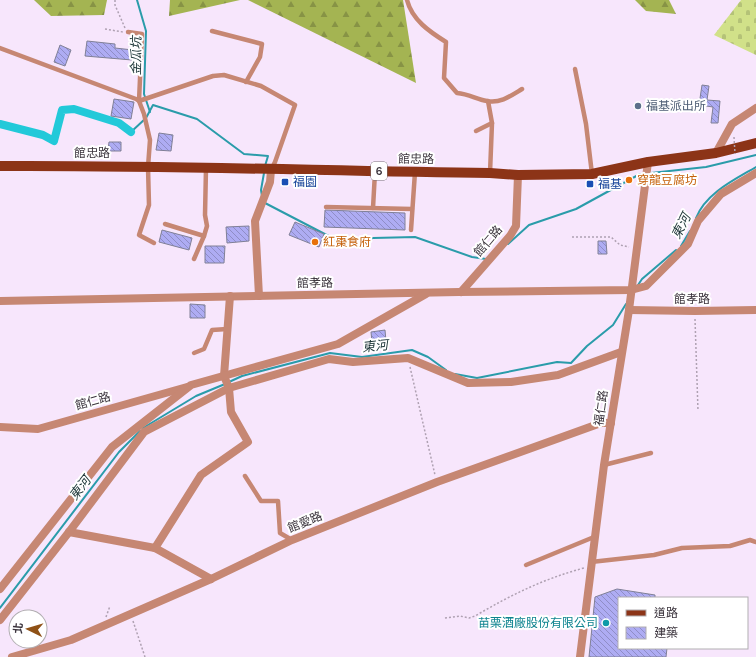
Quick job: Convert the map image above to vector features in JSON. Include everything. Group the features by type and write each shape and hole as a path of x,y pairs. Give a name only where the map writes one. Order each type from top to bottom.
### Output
{"main road":[{"name":"館忠路","path":"0,166 206,168 490,173 518,175 592,174 648,162 716,153 756,143"}],"street":[{"path":"716,153 732,124 756,108"},
{"name":"福仁路","path":"580,657 590,565 604,465 612,423 621,352 629,310 648,162"},
{"path":"259,296 255,221 270,182 271,170"},
{"path":"631,290 646,286 688,244 698,221 721,194 756,173"},
{"name":"館仁路","path":"461,292 510,236 516,226 518,175"},
{"name":"館孝路","path":"0,301 631,290"},
{"name":"館仁路","path":"0,426 38,429 338,344 426,294"},
{"path":"155,548 201,476 248,442 231,412 229,388 224,376 230,296"},
{"name":"館孝路","path":"629,310 756,310"},
{"path":"0,620 69,532 144,432 229,388 329,359 353,362 408,358 468,383 511,382 558,375 621,352"},
{"path":"0,589 112,447 191,385"},
{"name":"館愛路","path":"12,657 71,640 211,579 292,540 437,482 601,423 612,423"},
{"path":"69,532 155,548 211,579"}],"lane":[{"path":"407,0 409,6 427,31 446,42 444,78 457,93 468,94 488,101 506,99 522,89"},
{"path":"212,31 262,44 260,57 246,82"},
{"path":"128,32 142,34 139,101 144,114 150,140 148,167 149,205 139,235 154,243"},
{"path":"0,48 139,101 213,76 224,75 261,86 295,104 271,170"},
{"path":"575,69 586,124 592,174"},
{"path":"488,101 492,123 490,173"},
{"path":"476,131 492,123"},
{"path":"194,259 204,236 206,226 206,168"},
{"path":"373,208 375,171"},
{"path":"411,230 415,172"},
{"path":"326,207 412,209"},
{"path":"165,224 204,236"},
{"path":"194,353 204,349 212,330 227,329"},
{"path":"604,465 651,453"},
{"path":"244,476 261,501 278,500 280,533 292,540"},
{"path":"526,565 594,537"},
{"path":"590,565 654,555 682,548 730,546 750,540 756,542"}],"path":[{"path":"115,0 115,5 128,32"},
{"path":"105,29 128,32"},
{"path":"734,137 736,154"},
{"path":"572,237 612,237 620,245 637,248"},
{"path":"695,311 698,411"},
{"path":"408,358 437,482"},
{"path":"445,618 460,616 469,618 475,616 539,582 590,565"},
{"path":"131,614 145,657"}],"green space":[{"path":"34,0 107,0 104,15 51,16"},
{"path":"170,0 240,0 169,16"},
{"path":"248,0 403,0 416,83"},
{"path":"635,0 669,0 676,14 646,11"},
{"path":"741,0 756,0 756,55 714,35"}],"building":[{"path":"87,41 115,44 115,48 133,50 132,60 85,56"},
{"path":"60,45 71,50 65,66 54,62"},
{"path":"702,85 709,86 707,100 720,101 718,123 711,123 713,107 699,105"},
{"path":"114,99 134,102 131,119 111,116"},
{"path":"159,133 173,135 171,151 156,150"},
{"path":"109,142 121,142 121,151 108,151"},
{"path":"325,210 405,213 405,230 324,227"},
{"path":"295,222 324,234 319,247 289,235"},
{"path":"249,226 249,241 227,243 226,227"},
{"path":"162,230 192,238 189,250 159,242"},
{"path":"598,241 606,241 607,254 598,254"},
{"path":"205,246 225,246 224,263 205,263"},
{"path":"190,304 205,305 205,318 190,318"},
{"path":"385,330 386,341 372,342 371,332"},
{"name":"苗栗酒廠股份有限公司","path":"617,589 655,595 655,597 618,597 618,649 667,649 666,657 589,657 595,597"}],"waterway":[{"name":"金瓜坑","path":"137,0 146,31 144,94 150,112"},
{"path":"131,132 146,118 153,105 197,119 244,154 268,156 265,166"},
{"path":"0,124 43,135 54,141 62,110 74,109 119,123 131,132"},
{"path":"651,173 706,167 756,155"},
{"name":"東河","path":"696,218 706,201 714,194 730,182 756,167"},
{"path":"262,196 261,190 264,173"},
{"path":"508,244 529,225 576,209 640,174"},
{"path":"265,203 344,244 373,238 415,237 472,257 486,259"},
{"name":"東河","path":"681,246 690,231"},
{"name":"東河","path":"638,285 642,279 676,250"},
{"name":"東河","path":"455,374 477,378 557,362 571,363 587,346 613,325 626,304"},
{"name":"東河","path":"229,382 242,376 330,353 362,357 412,350 428,357 446,370"},
{"name":"東河","path":"143,428 196,396 225,384"},
{"name":"東河","path":"0,608 119,452 140,431"}],"place":[{"name":"福基派出所","path":"638,106"},
{"name":"穿龍豆腐坊","path":"629,180"},
{"name":"福園","path":"285,182"},
{"name":"福基","path":"590,184"},
{"name":"紅棗食府","path":"315,242"},
{"name":"苗栗酒廠股份有限公司","path":"606,623"}]}
